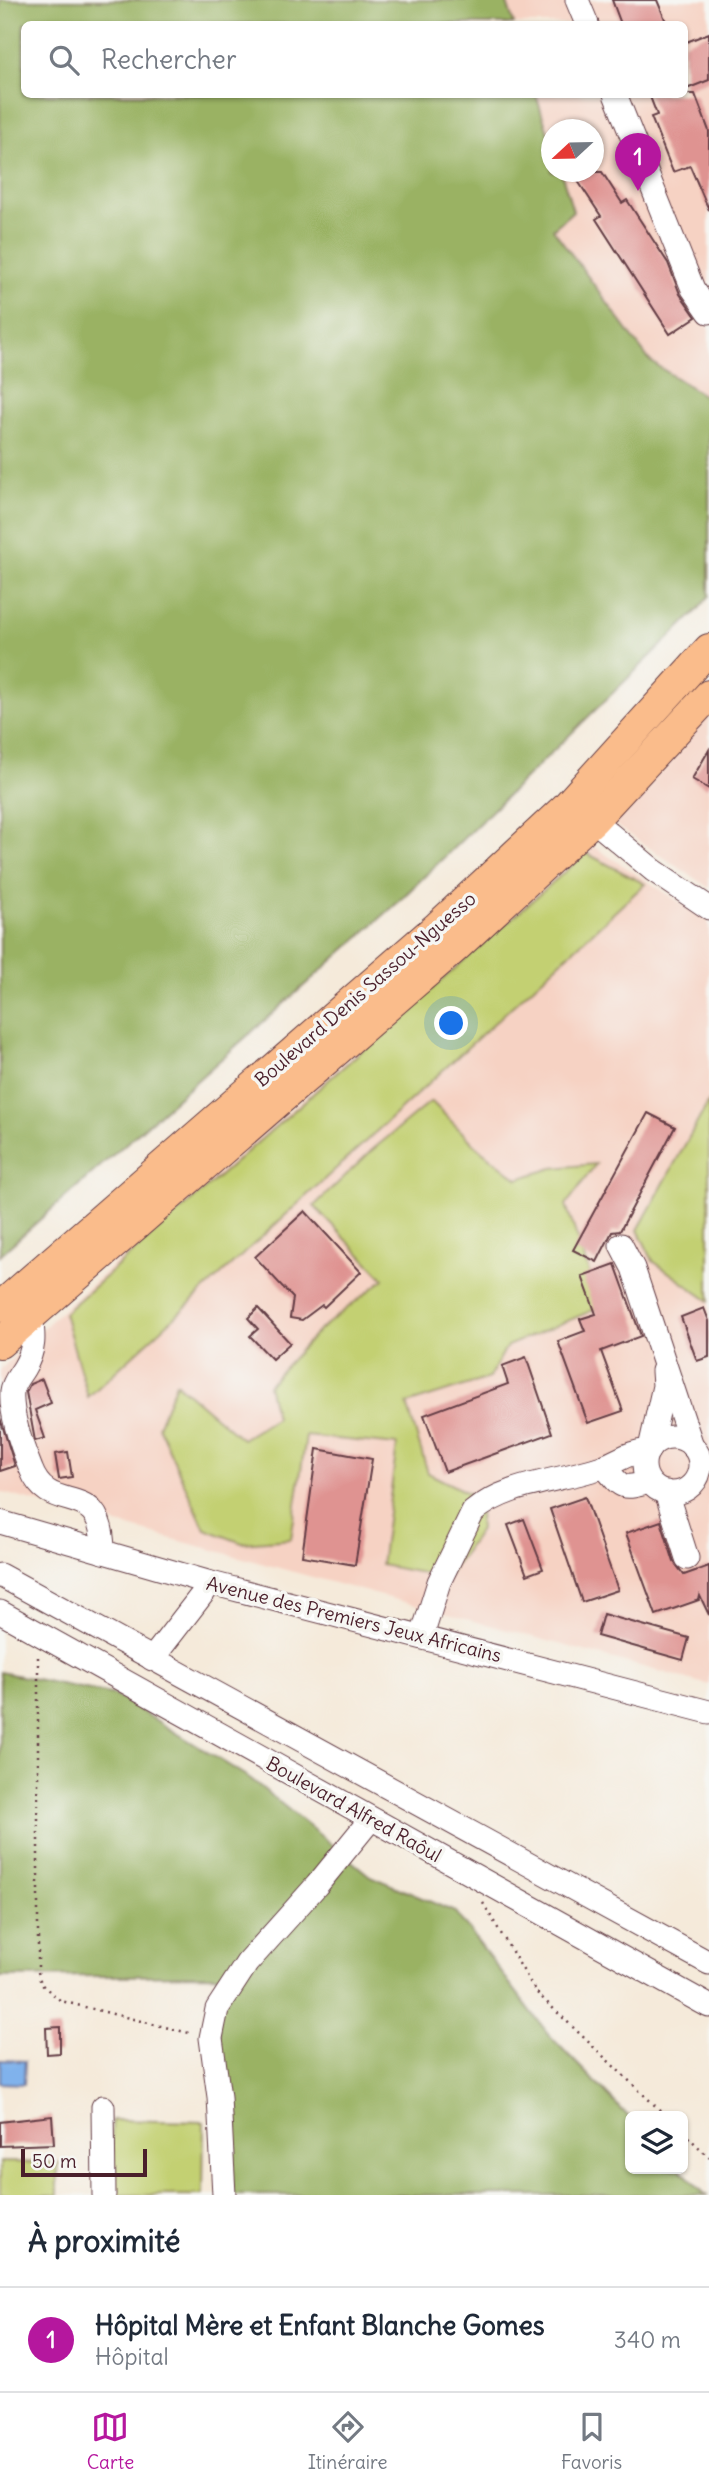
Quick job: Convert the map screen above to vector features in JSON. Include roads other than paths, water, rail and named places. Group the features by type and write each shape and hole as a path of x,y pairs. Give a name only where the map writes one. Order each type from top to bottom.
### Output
{"main road":[{"name":"Boulevard Denis Sassou-Nguesso","path":"0,1307 438,926 565,808 709,649"},
{"name":"Boulevard Denis Sassou-Nguesso","path":"0,1343 455,948 593,820 709,695"}],"street":[{"path":"577,0 586,21"},
{"path":"617,98 693,289 709,312"},
{"path":"593,820 653,870 709,908"},
{"path":"604,1466 621,1487 628,1488 685,1490 698,1475 698,1454 692,1446 663,1365 643,1295 621,1245"},
{"path":"31,1316 34,1344 12,1391 21,1439 34,1476 45,1488 93,1509 100,1518 103,1552"},
{"path":"663,1365 664,1386 645,1471 657,1487 687,1558"},
{"path":"422,1636 439,1582 473,1512 508,1493 604,1466 635,1452 649,1449 671,1437 692,1446"},
{"name":"Avenue des Premiers Jeux Africains","path":"0,1521 211,1583 709,1712"},
{"name":"Boulevard Alfred Raôul","path":"0,1575 709,1963"},
{"path":"152,1659 211,1583"},
{"name":"Boulevard Alfred Raôul","path":"0,1612 709,2006"},
{"path":"224,2195 219,2098 211,2038 217,2009 242,1969 370,1820"},
{"path":"103,2108 104,2195"}],"water":[{"path":"0,2060 25,2061 24,2084 0,2083"}],"place":[{"name":"Hôpital Mère et Enfant Blanche Gomes","path":"638,191"}]}
